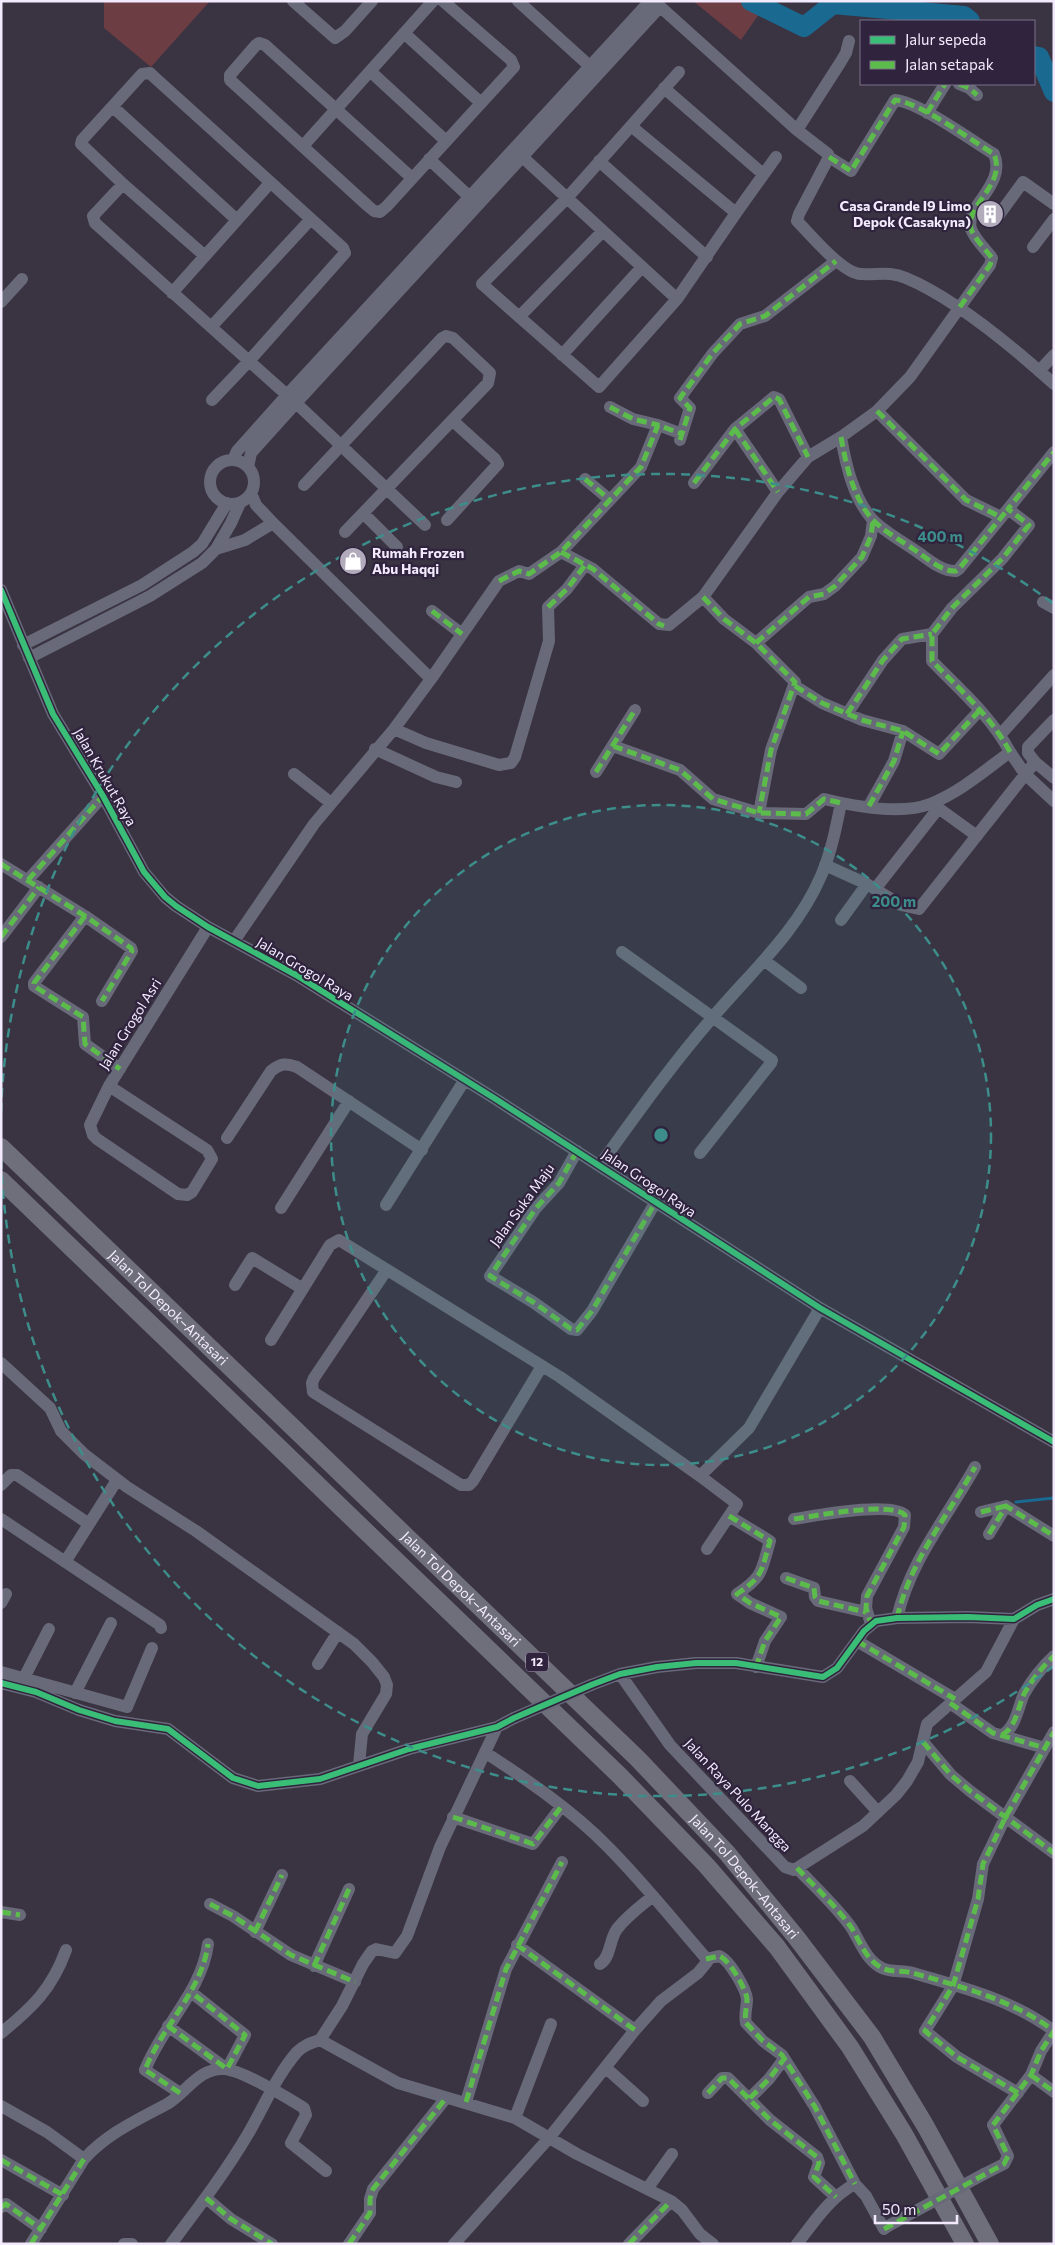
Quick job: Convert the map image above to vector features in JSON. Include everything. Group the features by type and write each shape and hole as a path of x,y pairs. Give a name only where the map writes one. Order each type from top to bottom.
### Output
{"highway":[{"name":"Jalan Tol Depok–Antasari","path":"1,1147 630,1752 727,1853 796,1937 872,2037 926,2127 990,2244"},
{"name":"Jalan Tol Depok–Antasari","path":"1,1180 613,1769 706,1865 777,1947 850,2047 904,2134 965,2244"}],"street":[{"path":"300,4 335,38 345,31 372,1"},
{"path":"303,146 433,1"},
{"path":"412,178 265,45 259,44 230,75 230,80 374,211 382,211 514,67 514,64 443,1"},
{"path":"518,1 594,70"},
{"path":"233,460 237,451 291,399 373,312 655,3 797,130 828,154 828,157 851,171 895,100 903,100 927,113 994,154 998,163 997,173 971,219 971,230 992,258 990,265 910,378 877,411 841,437 808,457 778,492 703,597 664,626 659,624 586,565 561,552"},
{"path":"404,33 481,103"},
{"path":"797,130 846,53 849,41"},
{"path":"370,71 446,141"},
{"path":"678,72 567,198 482,284 596,386 600,387 677,298 776,157"},
{"path":"205,256 123,184 81,144 82,140 139,76 150,74 343,248 345,253 212,400"},
{"path":"927,113 945,85"},
{"path":"962,85 969,88 977,95"},
{"path":"664,88 763,174"},
{"path":"113,107 237,220"},
{"path":"631,126 736,213"},
{"path":"518,153 677,298"},
{"path":"828,157 797,221 836,261 859,274 886,272 905,277 959,308 1054,384"},
{"path":"429,159 474,201"},
{"path":"599,161 707,257"},
{"path":"996,219 1022,182 1054,204"},
{"path":"172,293 270,183"},
{"path":"123,184 94,216 95,223 291,399 425,525"},
{"path":"211,326 311,219"},
{"path":"1033,247 1054,219"},
{"path":"519,317 603,231"},
{"path":"610,407 633,420 658,425 681,437 690,408 680,398 713,353 740,324 765,316 836,261"},
{"path":"562,355 642,266"},
{"path":"1,302 22,279"},
{"path":"304,485 446,336 453,338 490,373 488,383 345,532"},
{"path":"1039,371 1054,355"},
{"path":"694,483 735,429 776,397 808,457"},
{"path":"248,467 250,453 291,399"},
{"path":"877,411 966,500 1004,513 1029,525 1002,559 952,608 932,634 932,661 1001,734 1010,752 1025,774 1054,801"},
{"path":"447,520 498,464 495,459 452,421"},
{"path":"234,941 314,824 375,749 394,729 499,581 519,571 530,574 561,552 641,467 658,425"},
{"path":"735,429 778,492"},
{"path":"841,437 846,464 856,494 872,520 928,559 952,572 959,569 1054,452"},
{"path":"214,552 243,501 253,476 248,467 241,462 233,460 221,463 212,473 210,485 216,497 243,501 273,523 431,679"},
{"path":"586,479 610,500"},
{"path":"23,645 142,585 193,552 243,501"},
{"path":"364,514 397,547"},
{"path":"756,644 809,596 824,594 835,586 862,557 871,536 872,520"},
{"path":"29,658 150,596 214,552 245,540 273,523"},
{"path":"202,544 214,552"},
{"path":"394,729 444,749 499,765 511,764 515,757 549,641 548,607 567,589 586,565"},
{"name":"Jalan Krukut Raya","path":"1,590 53,714 103,796 144,872 165,897 208,927 234,941"},
{"path":"703,597 724,619 756,644 795,682 771,750 759,813"},
{"path":"432,611 462,634"},
{"path":"848,714 883,660 902,639 932,634"},
{"path":"1001,734 1054,675"},
{"path":"794,686 822,703 862,720 902,731 939,754 980,710"},
{"path":"596,772 635,710"},
{"path":"1054,720 1028,747 1028,753 1035,762 1054,778"},
{"path":"869,806 894,760 902,731"},
{"path":"613,746 680,770 713,799 759,813 806,814 824,799 899,810 928,805 959,790 1010,752"},
{"path":"375,749 436,777 456,782"},
{"path":"825,865 871,886 900,905 916,910 919,909 1035,762"},
{"path":"294,774 331,803"},
{"path":"1,937 33,884 103,796"},
{"path":"600,1165 713,1017 764,962 806,904 825,865 841,803"},
{"path":"841,920 937,810 941,810 978,836"},
{"path":"1,864 129,946 132,951 102,1001"},
{"path":"84,916 34,983 34,986 83,1018 85,1044 120,1069"},
{"name":"Jalan Grogol Asri","path":"109,1086 207,1150 212,1160 192,1192 183,1196 97,1139 91,1131 91,1120 109,1086 208,927"},
{"name":"Jalan Grogol Raya","path":"234,941 296,976 600,1165 655,1203 820,1308 1054,1442"},
{"path":"622,952 772,1062 700,1153"},
{"path":"764,962 801,988"},
{"path":"227,1138 271,1071 279,1065 287,1063 349,1101 422,1150"},
{"path":"386,1205 464,1081"},
{"path":"281,1208 349,1101"},
{"name":"Jalan Suka Maju","path":"577,1151 559,1183 536,1208 490,1276 533,1302 571,1329 577,1330 592,1311 655,1203"},
{"path":"271,1340 330,1245 336,1241 342,1241 386,1271 542,1366 737,1504 707,1549"},
{"path":"235,1285 252,1258 303,1289"},
{"path":"386,1271 314,1378 312,1383 313,1392 461,1486 469,1485 473,1481 542,1366"},
{"path":"700,1476 749,1428 820,1308"},
{"path":"1,1363 50,1408 66,1437 84,1454 117,1480 196,1531 338,1632 372,1662 384,1677 387,1685 386,1694 362,1734 359,1765"},
{"path":"897,1618 909,1578 924,1547 947,1515 975,1467"},
{"path":"1,1485 11,1475 17,1475 89,1524"},
{"path":"64,1562 117,1480"},
{"path":"989,1534 1006,1506"},
{"path":"981,1512 1006,1506 1054,1536"},
{"path":"1,1683 36,1692 79,1710 115,1721 168,1729 233,1778 258,1786 320,1779 409,1749 497,1727 514,1718 620,1674 657,1667 696,1663 736,1663 826,1677 837,1668 857,1641 868,1618 867,1596 904,1527 905,1515 898,1510 871,1509 794,1519"},
{"path":"729,1516 770,1541 762,1570 756,1582 737,1594 750,1603 781,1617 765,1641 756,1667"},
{"path":"1,1519 160,1625 161,1628"},
{"path":"786,1578 814,1588 815,1597 818,1600 876,1621 897,1618 968,1617 1014,1619 1037,1605 1054,1599"},
{"name":"Jalan Raya Pulo Mangga","path":"620,1674 670,1745 786,1867 792,1870 851,1834 878,1812 907,1781 918,1762 927,1724 986,1672 1014,1619"},
{"path":"75,1693 111,1623"},
{"path":"24,1678 49,1630"},
{"path":"318,1664 338,1632"},
{"path":"857,1641 953,1701 983,1727 993,1733 1048,1747"},
{"path":"127,1707 152,1648"},
{"path":"1002,1735 1011,1727 1032,1682 1054,1656"},
{"path":"1,1672 127,1707 137,1725"},
{"path":"171,2244 206,2198 239,2149 296,2053 304,2046 320,2040 342,2006 372,1951 376,1949 395,1953 407,1936 430,1868 497,1727"},
{"path":"1018,2093 957,2057 925,2032 953,1986 978,1898 983,1864 1005,1818 1048,1747 1054,1732"},
{"path":"923,1742 951,1775 1005,1818 1054,1853"},
{"path":"454,2244 549,2138 661,2000 702,1970 706,1964 706,1959 606,1844 561,1807 486,1753"},
{"path":"850,1781 878,1812"},
{"path":"453,1817 533,1844 561,1807"},
{"path":"466,2102 506,1969 562,1862"},
{"path":"706,1959 720,1956 726,1960 744,1991 747,2000 746,2023 760,2038 782,2054 795,2078 810,2099 855,2184 866,2196 884,2229 1004,2164 1008,2156 993,2125 1032,2075 1041,2051 1054,2031 1039,2020 1009,2004 910,1972 883,1969 877,1966 864,1952 851,1928 798,1868"},
{"path":"255,1932 282,1875"},
{"path":"314,1966 349,1889"},
{"path":"600,1964 607,1957 610,1942 617,1930 630,1914 653,1896"},
{"path":"210,1904 233,1916 273,1945 314,1966 355,1982"},
{"path":"1,1912 20,1915"},
{"path":"180,2093 145,2070 168,2026 191,1992 206,1958 208,1944"},
{"path":"518,1945 635,2030"},
{"path":"1,2033 35,2003 50,1985 58,1972 66,1950"},
{"path":"191,1992 246,2035 227,2069"},
{"path":"515,2118 551,2024"},
{"path":"168,2026 227,2069 273,2089 306,2111 306,2115 291,2143 326,2171"},
{"path":"320,2040 398,2083 515,2118 549,2138 671,2201 682,2210 697,2239 713,2244"},
{"path":"750,2098 769,2079 784,2058"},
{"path":"606,2068 643,2101"},
{"path":"31,2244 88,2154 120,2129 172,2101 188,2084 208,2072 227,2069"},
{"path":"1032,2075 1054,2092"},
{"path":"708,2093 722,2078 726,2077 750,2098 770,2120 817,2157 819,2161 814,2175 815,2180 836,2197"},
{"path":"349,2244 370,2213 370,2199 373,2189 446,2098"},
{"path":"1,2106 88,2154"},
{"path":"647,2189 672,2154"},
{"path":"1,2160 63,2195"},
{"path":"796,2244 836,2197 855,2184"},
{"path":"206,2198 231,2219 272,2244"},
{"path":"629,2244 671,2201"},
{"path":"1,2207 6,2204 41,2228"},
{"path":"124,2244 128,2242 132,2244"}],"shaded area":[{"path":"104,1 210,1 151,67 104,28"},
{"path":"693,1 768,1 741,40"}],"waterway":[{"path":"751,1 804,27 833,4 964,16 969,20"},
{"path":"1035,56 1039,57 1054,92"},
{"path":"1016,1502 1054,1498"}],"marked path":[{"path":"927,113 944,85"},
{"path":"962,85 969,88 977,95"},
{"path":"829,157 851,171 895,100 905,102 931,114 994,154 995,176 973,212 971,220 973,233 992,258 990,265 959,308"},
{"path":"680,440 690,408 680,398 713,353 740,324 765,316 836,261"},
{"path":"694,483 735,429 774,397 779,399 808,457"},
{"path":"610,407 633,419 658,425"},
{"path":"877,411 966,500 1001,517"},
{"path":"499,581 519,571 529,574 561,552 641,467 658,425 682,434"},
{"path":"735,429 778,492"},
{"path":"841,437 855,491 865,510 872,519 888,532 941,568 951,571 959,569 1008,509"},
{"path":"1010,752 984,715 932,661 932,634 952,608 1002,559 1029,525 1008,509 1054,452"},
{"path":"585,479 610,500"},
{"path":"756,643 809,597 824,594 835,586 862,557 871,536 873,520"},
{"path":"561,552 593,569 659,624 664,626"},
{"path":"548,607 567,589 585,565"},
{"path":"703,597 724,619 756,643 795,682 771,750 759,813"},
{"path":"432,611 462,634"},
{"path":"847,714 883,660 902,639 932,634"},
{"path":"795,686 822,703 862,720 903,731 939,754 980,710"},
{"path":"596,772 635,710"},
{"path":"869,806 894,761 903,731"},
{"path":"613,746 680,770 713,799 759,813 806,814 824,799 841,803"},
{"path":"28,880 103,796"},
{"path":"1,864 85,916 131,948 132,951 102,1001"},
{"path":"1,937 39,887"},
{"path":"85,916 34,983 34,986 83,1017 85,1044 120,1069"},
{"path":"577,1151 559,1183 536,1208 490,1276 533,1302 571,1329 577,1330 592,1311 655,1203"},
{"path":"897,1618 903,1597 920,1558 975,1467"},
{"path":"981,1512 1006,1506"},
{"path":"989,1534 1006,1506 1054,1536"},
{"path":"794,1519 869,1509 885,1509 897,1511 905,1515 904,1527 867,1596 866,1608 871,1624"},
{"path":"729,1516 770,1541 763,1566 757,1577 737,1594 750,1603 781,1617 765,1641 756,1667"},
{"path":"786,1578 814,1588 815,1597 818,1601 866,1612"},
{"path":"857,1641 955,1699"},
{"path":"1002,1735 1007,1732 1014,1722 1024,1694 1030,1684 1054,1656"},
{"path":"950,1703 993,1733 1045,1748"},
{"path":"1018,2093 957,2057 925,2031 953,1986 978,1899 983,1864 1005,1818 1054,1732"},
{"path":"923,1742 951,1775 1054,1853"},
{"path":"453,1817 533,1844 561,1807"},
{"path":"466,2102 506,1969 562,1862"},
{"path":"797,1868 839,1912 851,1927 870,1959 880,1967 888,1970 913,1973 986,1996 1022,2011 1054,2031"},
{"path":"255,1932 282,1875"},
{"path":"314,1966 349,1889"},
{"path":"210,1904 233,1916 291,1955 355,1982"},
{"path":"1,1912 20,1915"},
{"path":"180,2093 145,2070 161,2038 190,1993 204,1961 208,1944"},
{"path":"517,1945 635,2030"},
{"path":"706,1959 719,1956 723,1958 736,1975 746,1994 746,2023 763,2041 782,2055 815,2107 855,2184"},
{"path":"168,2026 227,2069 245,2035 191,1992"},
{"path":"884,2229 1004,2164 1008,2156 993,2125 1031,2075 1041,2051 1054,2031"},
{"path":"750,2098 769,2079 784,2059"},
{"path":"1031,2075 1054,2092"},
{"path":"708,2093 722,2078 728,2078 770,2120 817,2157 819,2163 814,2177 836,2197"},
{"path":"349,2244 370,2213 370,2199 373,2189 446,2098"},
{"path":"31,2244 84,2159"},
{"path":"1,2160 63,2195"},
{"path":"206,2198 231,2219 272,2244"},
{"path":"629,2244 671,2201"},
{"path":"1,2207 6,2204 41,2229"}],"cycle path":[{"path":"1,590 53,714 103,796 144,872 165,897 176,906 208,927 296,975 494,1098 820,1308 1054,1442"},
{"path":"1,1683 36,1692 79,1710 115,1721 168,1729 233,1778 258,1786 320,1779 409,1749 497,1727 514,1718 620,1674 657,1667 696,1663 736,1663 823,1677 837,1668 864,1631 876,1621 897,1618 968,1617 1014,1619 1037,1605 1054,1599"}],"place":[{"name":"Casa Grande I9 Limo Depok (Casakyna)","path":"990,214"},
{"name":"Rumah Frozen Abu Haqqi","path":"353,561"}]}
